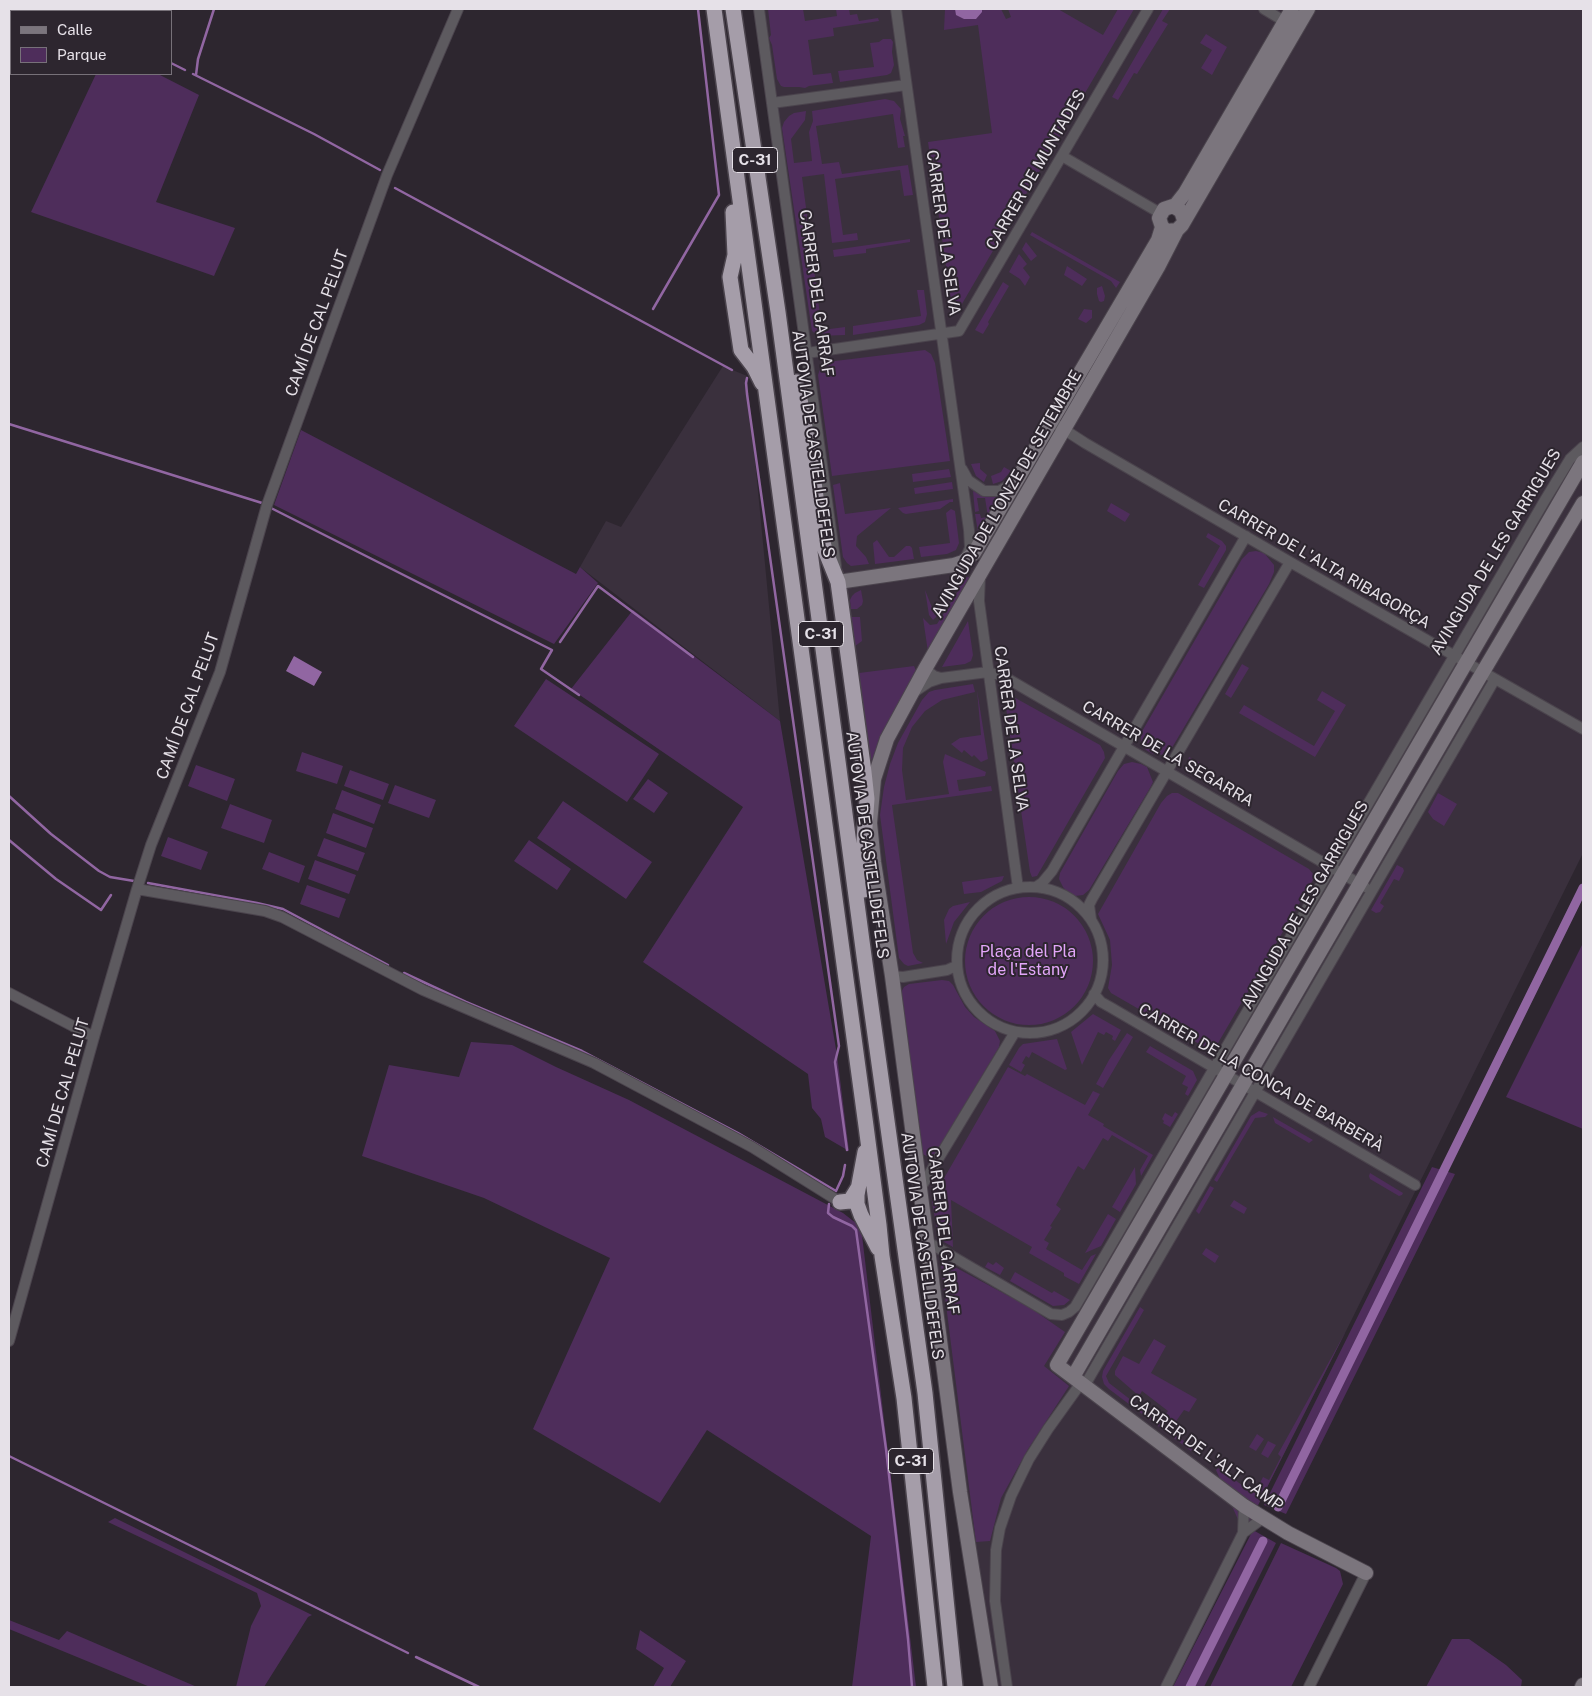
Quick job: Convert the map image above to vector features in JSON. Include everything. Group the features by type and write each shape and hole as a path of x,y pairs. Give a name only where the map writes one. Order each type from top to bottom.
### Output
{"highway":[{"name":"C-31","path":"714,9 880,1225 882,1256 904,1398 935,1687"},
{"name":"AUTOVIA DE CASTELLDEFELS","path":"733,9 778,312 864,956 925,1393 955,1687"},
{"path":"729,120 735,255 730,277 741,350 757,373 768,396"},
{"path":"778,312 795,372 812,467 821,534 825,550 838,582 867,799 863,860 864,956"},
{"path":"867,799 874,779"},
{"path":"866,1126 864,1158 856,1200 882,1256"},
{"path":"840,1202 850,1201 854,1197 860,1182"},
{"path":"840,1202 855,1211 864,1220"}],"main road":[{"path":"1174,207 1185,193 1283,21 1292,9"},
{"path":"1283,21 1305,13"},
{"name":"AVINGUDA DE L'ONZE DE SETEMBRE","path":"874,779 888,739 925,669 1158,267 1180,225 1305,13"},
{"path":"1174,207 1181,211 1180,225 1167,231 1159,221 1160,213 1166,208 1174,207"},
{"name":"AVINGUDA DE L'ONZE DE SETEMBRE","path":"966,559 980,544 1157,241 1162,227"},
{"name":"AVINGUDA DE LES GARRIGUES","path":"1057,1365 1220,1072 1460,659 1583,462"},
{"path":"1080,1382 1489,676 1583,503"},
{"path":"838,582 919,571 966,559"},
{"name":"CARRER DEL GARRAF","path":"874,779 871,810 874,862 892,976 960,1492 991,1687"},
{"name":"CARRER DE L'ALT CAMP","path":"1057,1365 1244,1506 1288,1532 1366,1573"}],"street":[{"name":"CAMÍ DE CAL PELUT","path":"9,1341 94,1037 151,845 220,672 267,505 387,174 458,9"},
{"name":"CARRER DEL GARRAF","path":"759,9 838,582"},
{"name":"CARRER DE LA SELVA","path":"896,9 970,537 970,548 966,559"},
{"name":"CARRER DE MUNTADES","path":"807,353 959,331 1148,9"},
{"path":"1264,9 1283,21"},
{"path":"772,103 906,85"},
{"path":"1062,156 1160,213"},
{"name":"CARRER DE L'ALTA RIBAGORÇA","path":"1051,421 1063,430 1290,562 1583,729"},
{"name":"AVINGUDA DE LES GARRIGUES","path":"1460,659 1570,460 1583,447"},
{"name":"CARRER DE LA SELVA","path":"959,462 968,480 984,491 999,491 1017,480"},
{"path":"1036,887 1052,871 1246,536"},
{"path":"1091,920 1089,905 1092,898 1290,562"},
{"name":"CARRER DE LA SELVA","path":"980,575 979,602 1018,888"},
{"path":"925,669 934,676 941,678"},
{"name":"CARRER DE LA SEGARRA","path":"913,692 929,682 941,678 988,672 1002,676 1366,888"},
{"path":"1036,887 1063,895 1077,904 1091,920 1097,931 1102,949 1102,970 1094,994 1081,1012 1063,1026 1041,1033 1015,1032 1003,1029 978,1013 964,994 956,966 958,944 964,928 976,911 989,899 1018,888 1036,887"},
{"path":"137,889 265,911 282,917 423,990 594,1063 752,1147 840,1202"},
{"path":"892,976 903,977 947,970 956,966"},
{"path":"9,993 94,1037"},
{"name":"CARRER DE LA CONCA DE BARBERÀ","path":"1094,994 1101,1002 1415,1185"},
{"path":"920,1189 1015,1032"},
{"name":"AVINGUDA DE LES GARRIGUES","path":"926,1241 1045,1311 1056,1316 1069,1312 1082,1298 1220,1072"},
{"path":"1007,1687 995,1601 996,1550 1000,1528 1011,1496 1029,1460 1080,1382"},
{"path":"1166,1687 1243,1533 1244,1506"},
{"path":"1243,1533 1263,1518"},
{"path":"1309,1687 1366,1573"}],"shaded area":[{"path":"759,9 1288,9 970,557 985,567 1177,240 1192,223 1200,209 1220,161 1316,9 1583,9 1583,853 1346,1331 1166,1687 988,1687"},
{"path":"955,9 982,9 982,12 976,19 964,19 956,15"},
{"path":"723,366 747,376 780,721 580,567 606,521 621,527"},
{"path":"294,656 322,672 314,686 286,671"}],"green space":[{"path":"768,9 803,9 805,21 837,16 836,9 849,9 850,15 857,14 859,21 878,18 879,21 833,28 834,36 808,40 813,75 831,73 833,83 805,88 784,87 781,86 777,79 772,45 769,38 771,35"},
{"path":"945,9 1001,9 1006,19 1011,17 1008,9 1058,9 1103,35 1118,9 1134,9 959,309 955,310 952,307 928,142 992,133 978,25 944,30"},
{"path":"1163,9 1170,9 1162,21 1168,24 1137,74 1134,73 1118,100 1112,97"},
{"path":"1206,34 1227,47 1212,75 1201,68 1212,50 1200,43"},
{"path":"883,39 891,39 893,42 894,65 891,73 840,82 838,71 874,67 870,43 879,42"},
{"path":"96,75 160,75 199,95 156,202 235,228 214,276 31,212"},
{"path":"885,99 894,101 901,109 900,119 905,136 903,136 905,147 898,148 893,114 816,126 822,164 839,162 842,174 908,165 913,195 904,196 900,170 835,179 843,235 857,233 858,240 832,243 824,174 802,177 822,330 845,327 845,335 818,336 812,331 782,128 789,116 806,111 805,120 791,139 794,163 812,161 809,132 813,121 812,111"},
{"path":"1032,232 1120,282 1116,288 1111,281 1030,235"},
{"path":"910,239 910,242 866,249 866,253 834,257 833,250"},
{"path":"1026,242 1037,256 1031,261 1022,249"},
{"path":"1019,254 1027,264 1023,268 1030,277 1025,286 1020,279 1009,272"},
{"path":"1067,266 1087,279 1082,286 1064,275"},
{"path":"1003,282 1009,286 983,334 975,330"},
{"path":"1102,286 1105,296 1104,301 1101,302 1097,294 1097,288"},
{"path":"917,290 924,290 927,314 925,322 919,325 853,335 853,326 921,316"},
{"path":"1084,309 1092,310 1092,318 1086,323 1078,319"},
{"path":"925,350 931,354 935,363 950,461 832,476 818,375 821,366 827,362"},
{"path":"301,430 576,574 580,567 598,583 554,644 274,505"},
{"path":"980,463 980,469 987,475 984,482 976,476 971,464"},
{"path":"1004,467 1011,471 1002,481 993,484 991,476 1001,472"},
{"path":"949,469 951,477 913,482 912,474"},
{"path":"952,482 953,489 915,494 914,488"},
{"path":"840,483 845,514 891,508 857,536 856,546 866,557 869,564 851,566 843,557 833,485"},
{"path":"973,491 984,496 999,496 1000,498 979,532 975,514 980,514 981,518 988,517 985,498 977,498 979,511 975,512"},
{"path":"953,499 953,502 940,509 906,514 898,508"},
{"path":"1111,503 1130,514 1125,522 1107,511"},
{"path":"951,509 955,511 959,543 956,550 947,554 921,557 919,547 950,543 946,513"},
{"path":"1208,533 1222,541 1226,546 1226,550 1204,588 1198,585 1220,546 1206,537"},
{"path":"877,540 889,557 894,557 906,546 910,546 914,559 875,564 873,543"},
{"path":"1249,552 1264,553 1274,565 1274,572 1269,584 1170,751 1164,755 1153,754 1146,750 1141,743 1141,733 1242,559"},
{"path":"975,576 928,652 923,618 930,625 937,624 960,588 954,585 956,579"},
{"path":"861,590 862,605 857,609 851,609 850,600 852,596"},
{"path":"925,590 935,615 938,615 933,620 929,615"},
{"path":"633,610 780,721 837,1055 849,1151 825,1137 821,1119 812,1108 808,1074 643,962 743,807 571,689"},
{"path":"851,617 860,617 862,641 855,646"},
{"path":"968,621 973,655 971,661 965,664 942,667"},
{"path":"1242,664 1249,668 1231,698 1225,694"},
{"path":"914,666 918,675 871,761 859,673"},
{"path":"546,679 659,754 627,802 514,726"},
{"path":"973,684 975,692 942,700 925,711 912,727 903,748 902,770 906,800 949,794 943,762 945,754 986,772 985,776 957,780 959,791 991,786 992,791 892,805 913,953 917,960 923,963 908,966 899,958 880,815 884,787 898,743 922,700 929,692 935,690"},
{"path":"977,690 988,759 981,762 974,755 972,757 964,750 962,753 951,744 960,738 981,735"},
{"path":"1322,691 1346,705 1315,757 1239,713 1244,705 1314,746 1335,711 1317,700"},
{"path":"1010,695 1100,745 1105,758 1037,876 1032,877 1005,701"},
{"path":"302,752 343,766 337,784 296,771"},
{"path":"1189,757 1204,765 1198,774 1189,769 1187,765"},
{"path":"1132,762 1147,767 1153,782 1089,890 1083,895 1075,896 1068,893 1059,879 1060,873 1118,771 1124,764"},
{"path":"196,765 235,779 227,801 188,786"},
{"path":"350,770 389,784 383,800 344,786"},
{"path":"648,779 668,793 654,813 633,799"},
{"path":"395,785 436,800 429,818 388,803"},
{"path":"342,790 381,805 374,824 335,809"},
{"path":"1172,793 1178,793 1309,869 1313,874 1313,880 1218,1043 1213,1048 1208,1049 1111,993 1108,988 1112,965 1110,940 1098,914 1161,803"},
{"path":"1438,793 1457,804 1444,826 1433,819 1428,812"},
{"path":"563,801 652,862 626,899 537,838"},
{"path":"230,804 272,820 264,843 221,828"},
{"path":"333,813 373,828 366,848 326,833"},
{"path":"168,837 208,852 201,870 161,856"},
{"path":"324,838 365,853 358,871 317,856"},
{"path":"529,840 571,869 557,890 514,861"},
{"path":"269,852 305,866 299,883 262,869"},
{"path":"315,860 356,875 349,894 308,879"},
{"path":"1397,865 1403,868 1404,871 1399,881 1394,879 1380,903 1384,906 1380,912 1376,913 1371,910"},
{"path":"1004,876 1002,881 981,892 964,894 962,882"},
{"path":"307,885 346,899 339,918 300,904"},
{"name":"Plaça del Pla de l'Estany","path":"1029,897 1042,898 1054,902 1065,907 1075,915 1083,925 1088,936 1092,948 1092,974 1088,986 1083,997 1075,1007 1065,1015 1054,1020 1042,1024 1029,1025 1016,1024 1004,1020 993,1015 983,1007 975,997 970,986 966,974 965,961 966,948 970,936 975,925 983,915 993,907 1004,902 1016,898"},
{"path":"970,902 954,922 946,944 944,920 949,909 953,906"},
{"path":"1583,943 1583,1129 1506,1097"},
{"path":"942,980 949,981 953,985 965,1007 974,1017 995,1031 1000,1041 999,1047 933,1157 928,1157 923,1154 920,1146 899,996 904,987 909,984"},
{"path":"1093,1014 1121,1030 1115,1041 1112,1039 1113,1036 1106,1032 1104,1035 1098,1032 1082,1065 1071,1032"},
{"path":"1127,1033 1133,1037 1103,1088 1096,1084"},
{"path":"1057,1039 1067,1069 1065,1070 1032,1052 1029,1058 1026,1056 1022,1063 1025,1065 1021,1072 1009,1065 1023,1044"},
{"path":"471,1042 512,1045 629,1100 843,1213 861,1227 916,1687 852,1687 871,1536 707,1430 660,1503 533,1429 610,1258 484,1198 362,1156 389,1065 459,1077"},
{"path":"1150,1046 1193,1071 1197,1080 1188,1096 1185,1094 1188,1087 1182,1084 1186,1076 1146,1052"},
{"path":"1008,1067 1025,1076 1027,1074 1085,1105 1093,1091 1100,1094 1088,1115 1104,1124 1103,1126 1153,1155 1141,1176 1140,1170 1148,1156 1112,1135 1108,1141 1103,1138 1084,1170 1078,1166 1056,1205 1061,1209 1044,1240 1049,1243 1046,1249 1082,1270 1091,1256 1096,1254 1079,1284 1029,1253 1032,1247 951,1200 953,1247 938,1236 932,1202 935,1194"},
{"path":"1259,1111 1268,1114 1265,1117 1255,1118 1217,1182 1214,1180 1251,1116"},
{"path":"1175,1112 1178,1114 1170,1127 1163,1123 1162,1119 1165,1113 1172,1117"},
{"path":"1273,1117 1313,1140 1309,1143 1275,1123"},
{"path":"1135,1167 1136,1184 1120,1212 1112,1207"},
{"path":"1432,1167 1455,1174 1286,1514 1264,1505"},
{"path":"1370,1173 1403,1193 1402,1195 1399,1196 1370,1179"},
{"path":"1210,1186 1214,1188 1199,1214 1196,1211"},
{"path":"1234,1200 1247,1208 1244,1214 1230,1206"},
{"path":"1108,1214 1116,1219 1101,1246 1085,1253"},
{"path":"1206,1248 1219,1256 1215,1263 1202,1254"},
{"path":"988,1262 993,1265 996,1262 1004,1268 1000,1275 985,1267"},
{"path":"941,1265 951,1265 1029,1307 1065,1332 1044,1366 1069,1386 1028,1449 1001,1498 990,1541 976,1542"},
{"path":"1015,1272 1052,1293 1054,1291 1070,1300 1064,1305 1053,1306 1010,1281"},
{"path":"1140,1307 1144,1310 1106,1376 1109,1383 1193,1448 1191,1451 1104,1384 1103,1371"},
{"path":"1346,1331 1244,1533 1216,1470 1218,1468 1249,1490 1258,1487 1263,1477 1269,1480 1281,1457 1278,1454"},
{"path":"1154,1339 1166,1346 1151,1373 1197,1399 1189,1412 1184,1410 1174,1424 1164,1416 1168,1411 1142,1391 1139,1396 1115,1375 1115,1371 1123,1356 1139,1364"},
{"path":"1257,1434 1264,1439 1256,1451 1249,1447"},
{"path":"1268,1441 1276,1445 1268,1458 1261,1454"},
{"path":"115,1518 312,1615 308,1617 264,1687 236,1687 251,1626 261,1606 257,1593 108,1522"},
{"path":"1253,1530 1276,1543 1204,1687 1173,1687"},
{"path":"1281,1543 1336,1568 1340,1571 1343,1584 1291,1687 1210,1687"},
{"path":"9,1620 59,1640 67,1631 197,1687 150,1687 9,1629"},
{"path":"640,1630 686,1661 670,1687 653,1687 664,1668 636,1649"},
{"path":"1452,1639 1469,1639 1506,1665 1522,1680 1521,1687 1426,1687"}],"waterway":[{"path":"196,75 198,59 214,9"},
{"path":"653,309 719,195 698,9"},
{"path":"172,64 185,70"},
{"path":"193,74 314,134 380,170"},
{"path":"395,188 732,370"},
{"path":"747,378 747,394 839,1046 835,1062 847,1150"},
{"path":"9,424 262,503"},
{"path":"269,507 552,650 541,669 579,695"},
{"path":"560,642 598,586 693,657"},
{"path":"9,796 51,834 99,871 110,877 134,881"},
{"path":"9,840 56,879 101,910 111,895"},
{"path":"148,883 283,909 388,965"},
{"path":"1278,1507 1583,888"},
{"path":"404,973 466,1002 582,1051 738,1133 836,1191 843,1176 845,1165"},
{"path":"829,1204 828,1213 856,1230 886,1449 912,1687"},
{"path":"9,1456 408,1653"},
{"path":"1190,1687 1263,1541"},
{"path":"416,1657 479,1687"}]}
